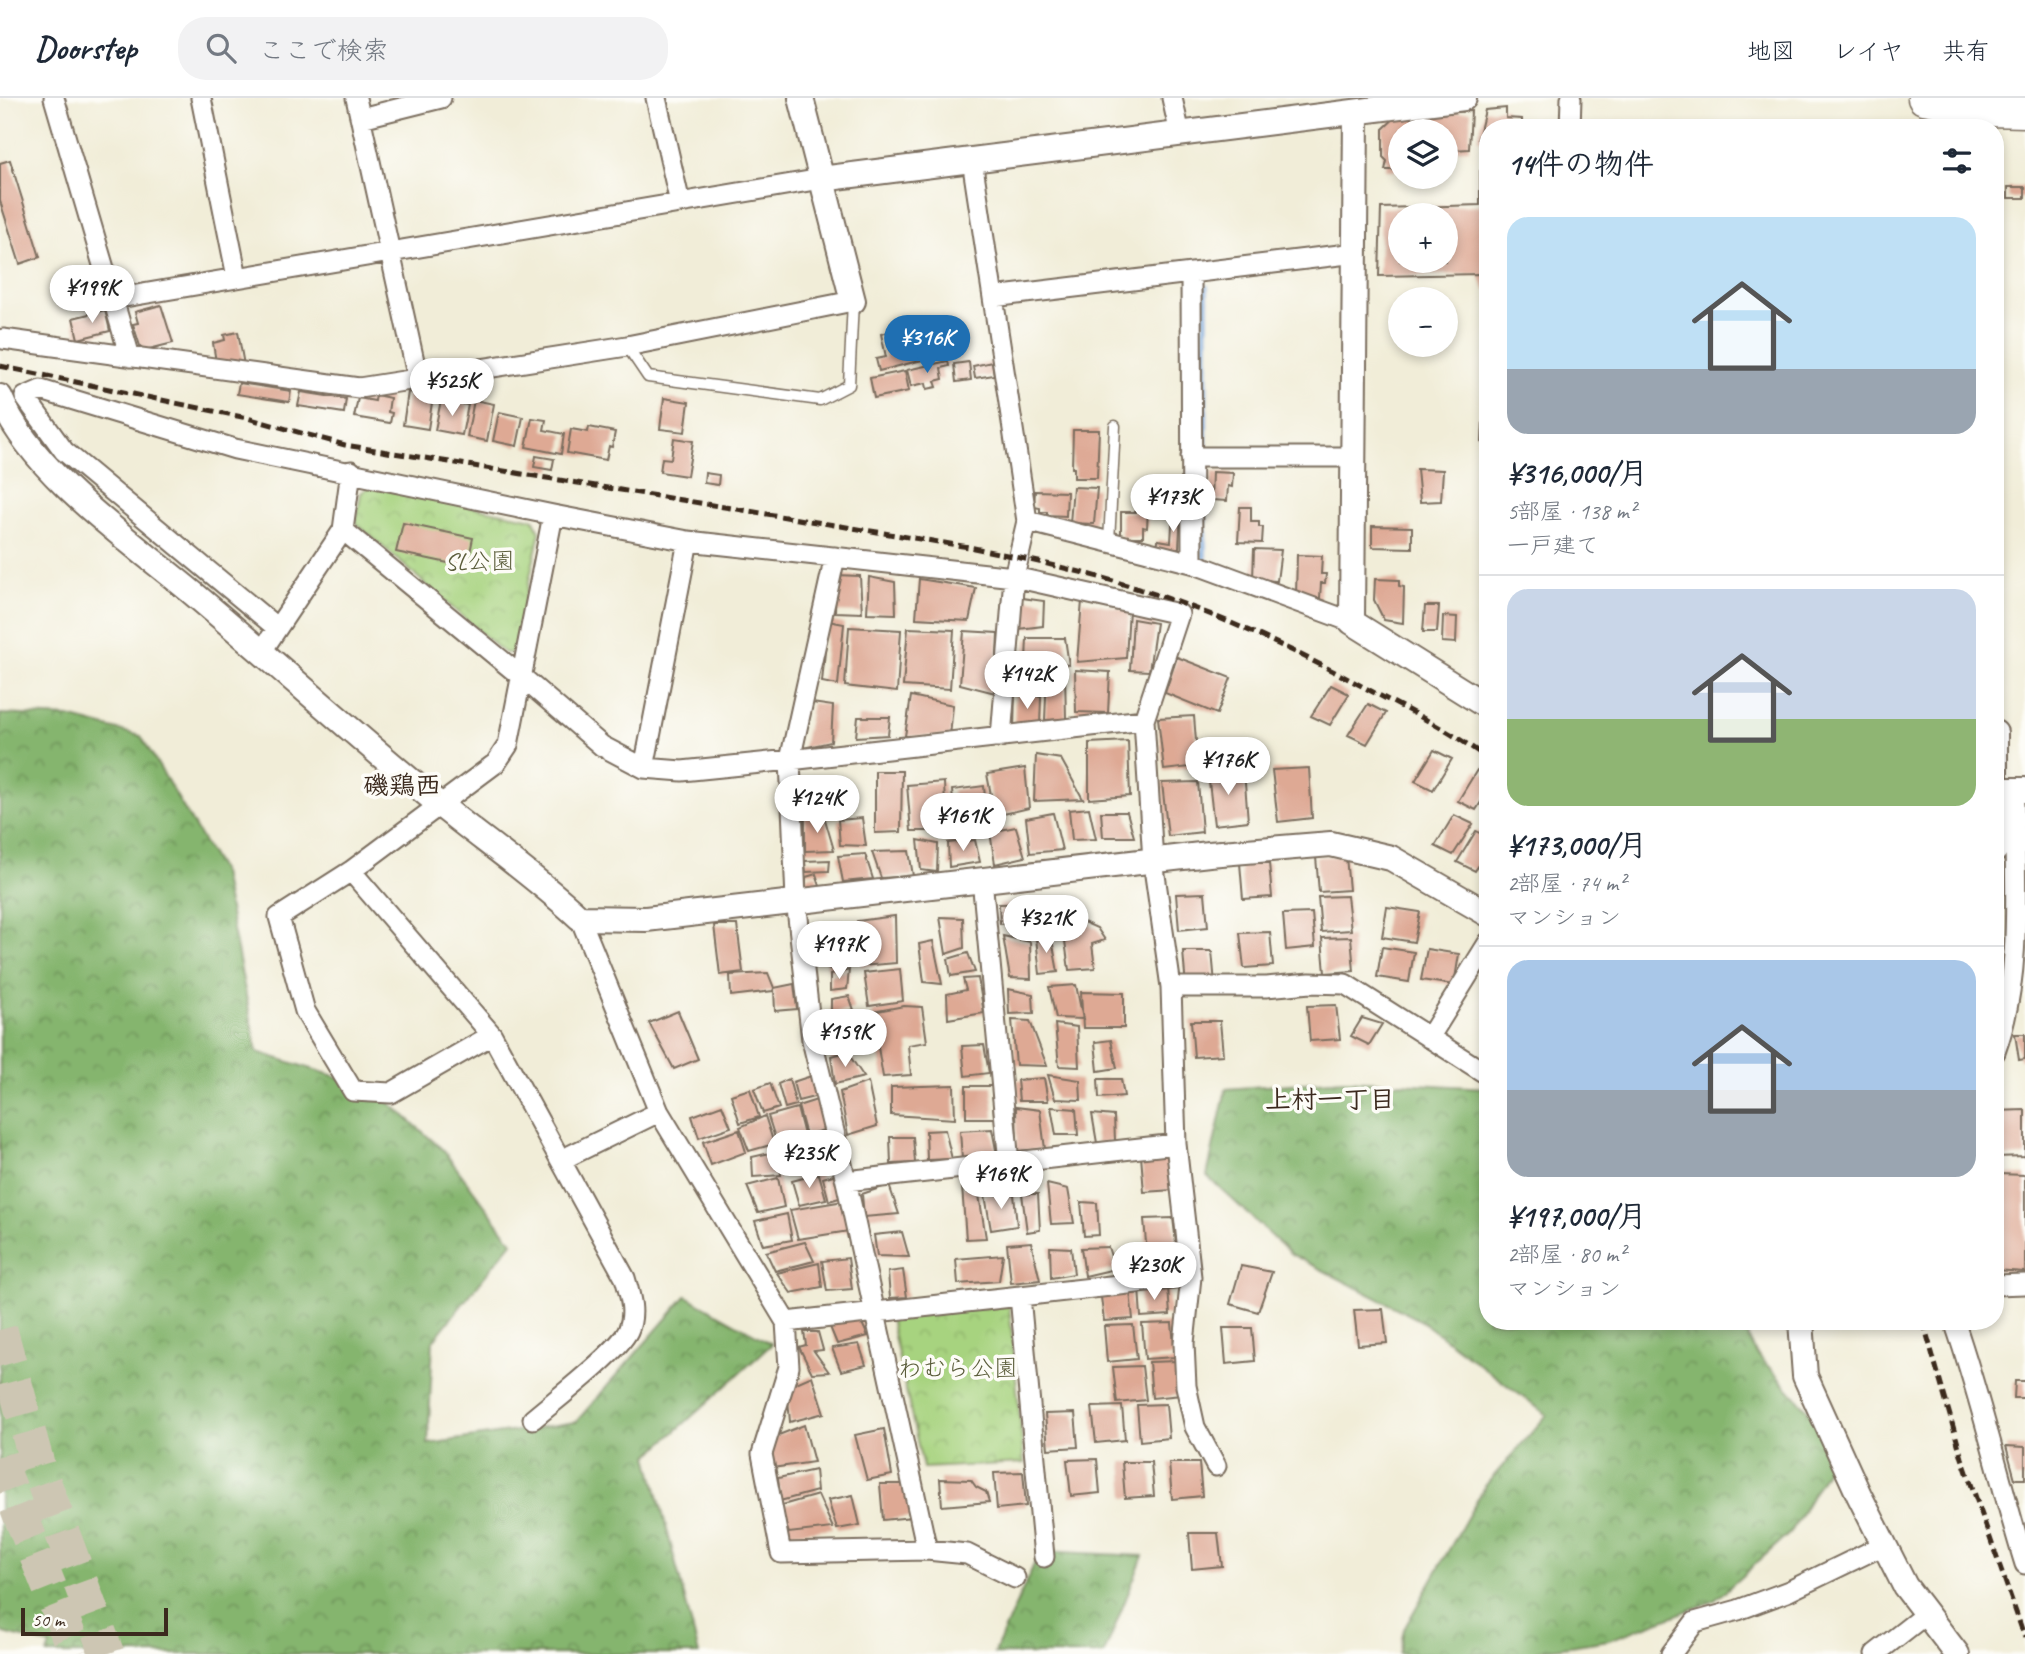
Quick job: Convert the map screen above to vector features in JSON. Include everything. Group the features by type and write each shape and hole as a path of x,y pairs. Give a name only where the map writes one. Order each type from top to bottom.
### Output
{"highway":[{"path":"1924,98 1989,119 2025,111"}],"street":[{"path":"54,98 130,357"},
{"path":"201,98 237,277"},
{"path":"356,98 418,379"},
{"path":"360,118 441,98"},
{"path":"656,98 680,203"},
{"path":"1,336 130,357 359,388 627,346 853,301 801,98"},
{"path":"1172,98 1180,134"},
{"path":"113,299 821,179 1464,98"},
{"path":"1570,119 1571,98"},
{"path":"1352,622 1356,112"},
{"path":"972,160 1027,521 1014,577 1001,737"},
{"path":"993,297 1356,253"},
{"path":"1191,273 1192,563"},
{"path":"277,628 64,451 25,397 41,390 235,449 688,541 1014,577 1179,614 1144,720 1153,860 1171,987 1176,1144 1191,1276 1184,1343 1186,1386 1195,1427 1216,1466"},
{"path":"4,407 35,453 71,491 440,804 548,888 580,918 659,1112 786,1322 789,1367 762,1454 781,1553 927,1550 967,1554 1015,1578"},
{"path":"1191,457 1355,457"},
{"path":"262,651 343,530 351,471"},
{"path":"492,1035 391,1093 353,1091 305,1011 279,917 351,871 496,763 508,745 553,515"},
{"path":"1027,521 1192,563 1352,622 1479,701"},
{"path":"343,530 602,746 644,768 682,771 790,761 1144,720"},
{"path":"644,768 688,541"},
{"path":"835,557 790,761 796,900 812,1040 846,1181 927,1550"},
{"path":"2004,1012 2012,977 2016,907 2007,793"},
{"path":"580,918 646,919 1153,860 1331,844 1391,858 1479,909"},
{"path":"351,871 492,1035 625,1278 633,1305 628,1331 612,1350 533,1419"},
{"path":"982,879 1009,1163"},
{"path":"1429,1038 1479,957"},
{"path":"1171,987 1345,984 1479,1069"},
{"path":"561,1160 659,1112"},
{"path":"846,1181 1176,1144"},
{"path":"786,1322 1191,1276"},
{"path":"2004,1285 2025,1284"},
{"path":"1020,1296 1044,1557"},
{"path":"1802,1330 1805,1376 1884,1545 1905,1586 1957,1654"},
{"path":"1957,1330 2025,1564"},
{"path":"1671,1654 1695,1622 1789,1591 1884,1545"},
{"path":"1875,1654 1926,1614"}],"lane":[{"path":"627,346 648,377 820,400 849,385 853,301"},
{"path":"1109,542 1115,426"}],"green space":[{"name":"SL公園","path":"370,486 533,519 540,532 513,653 504,653 356,523 361,493"},
{"path":"0,714 69,717 141,736 222,873 257,1052 373,1088 443,1150 512,1242 433,1341 428,1444 576,1422 686,1296 772,1344 648,1456 699,1654 47,1654 50,1645 0,1632"},
{"path":"1344,1080 1479,1088 1479,1330 1744,1330 1756,1353 1840,1446 1791,1532 1714,1601 1609,1640 1536,1651 1536,1654 1399,1654 1404,1629 1485,1486 1547,1415 1420,1320 1291,1254 1207,1176 1226,1089"},
{"name":"わむら公園","path":"1009,1305 1024,1463 923,1468 890,1318"},
{"path":"1040,1551 1143,1556 1104,1654 994,1654"}],"building":[{"path":"1506,108 1506,118 1522,119 1483,119 1485,110"},
{"path":"1471,111 1469,149 1458,150 1458,119 1394,119"},
{"path":"1388,124 1388,170 1385,170 1387,161 1383,157 1383,129"},
{"path":"10,160 40,257 20,264 0,201 0,163"},
{"path":"2008,187 2025,187 2025,198 2008,198"},
{"path":"1479,205 1479,274 1379,276 1381,208 1388,208 1388,273 1458,273 1458,206"},
{"path":"161,305 173,343 145,350 140,346 133,324 138,323 135,312"},
{"path":"105,310 110,331 78,339 73,318"},
{"path":"926,323 934,357 879,371 876,359 886,357 881,334"},
{"path":"238,332 244,365 216,362 213,343 225,340 224,335"},
{"path":"948,361 949,366 941,368 943,379 935,381 937,387 927,389 926,383 911,386 907,370"},
{"path":"969,362 971,380 956,382 954,364"},
{"path":"992,362 994,375 975,378 973,366"},
{"path":"905,371 909,391 874,398 870,378"},
{"path":"239,383 291,391 289,402 237,394"},
{"path":"301,392 346,399 344,413 298,406"},
{"path":"408,392 433,396 428,429 403,425"},
{"path":"376,395 390,398 390,423 354,417 358,398 375,401"},
{"path":"664,398 689,402 685,432 660,429"},
{"path":"441,400 468,405 462,435 435,430"},
{"path":"474,400 494,404 487,441 467,437"},
{"path":"499,412 523,417 517,446 493,441"},
{"path":"532,418 546,420 544,430 564,434 561,454 526,447"},
{"path":"589,427 615,432 606,460 567,453 571,429 588,432"},
{"path":"1073,430 1099,430 1097,478 1074,478"},
{"path":"674,438 693,441 687,476 660,472 662,458 671,459"},
{"path":"536,456 554,459 552,470 534,467"},
{"path":"1417,469 1443,470 1441,501 1420,502"},
{"path":"1212,472 1233,473 1232,487 1228,486 1227,501 1211,500"},
{"path":"705,473 719,475 718,485 704,483"},
{"path":"1073,487 1097,488 1094,524 1070,523"},
{"path":"1035,491 1067,492 1066,516 1040,512 1040,508 1034,507"},
{"path":"1240,507 1251,507 1251,522 1259,522 1259,527 1263,527 1262,543 1238,542"},
{"path":"1136,509 1148,509 1147,528 1143,527 1143,537 1121,537 1121,512 1136,512"},
{"path":"1173,509 1181,509 1179,547 1174,552 1157,548 1158,540 1171,542"},
{"path":"403,523 473,538 467,567 396,552"},
{"path":"1372,526 1412,527 1412,548 1372,547"},
{"path":"1254,549 1281,550 1277,581 1253,580"},
{"path":"1297,555 1322,556 1321,574 1326,574 1325,583 1321,583 1320,598 1296,597"},
{"path":"836,575 860,576 862,613 835,612"},
{"path":"869,577 895,582 896,614 867,613"},
{"path":"919,579 976,588 969,621 916,618"},
{"path":"1375,579 1399,580 1399,586 1404,587 1403,623 1384,620 1374,600"},
{"path":"1022,598 1044,601 1043,626 1018,629"},
{"path":"1082,601 1129,610 1126,658 1077,662"},
{"path":"1425,606 1439,606 1437,632 1423,632"},
{"path":"1443,616 1457,617 1456,643 1442,642"},
{"path":"1133,619 1156,623 1149,671 1130,670"},
{"path":"828,621 844,624 838,685 822,682"},
{"path":"849,627 901,630 897,692 845,686"},
{"path":"908,628 954,630 950,689 903,686"},
{"path":"964,631 998,633 995,693 960,684"},
{"path":"1027,638 1065,638 1069,665 1026,661"},
{"path":"1177,657 1231,678 1217,714 1165,693"},
{"path":"1043,670 1042,691 1012,687 1013,671"},
{"path":"1075,670 1110,672 1108,713 1076,712"},
{"path":"1047,673 1065,673 1066,719 1045,720"},
{"path":"1331,685 1349,694 1330,725 1311,716"},
{"path":"1015,693 1041,696 1040,725 1014,731"},
{"path":"911,696 953,705 950,736 905,736"},
{"path":"812,703 833,706 831,742 803,748"},
{"path":"1368,704 1386,713 1367,744 1348,735"},
{"path":"1194,716 1198,766 1164,770 1158,718"},
{"path":"858,717 890,717 888,735 856,737"},
{"path":"1128,741 1130,796 1089,799 1089,743"},
{"path":"1434,750 1452,759 1433,790 1415,781"},
{"path":"1036,755 1061,759 1083,799 1034,801"},
{"path":"1025,768 1029,808 995,816 987,774"},
{"path":"1309,768 1312,818 1278,822 1272,770"},
{"path":"1477,770 1479,771 1479,805 1476,810 1458,801"},
{"path":"875,771 902,771 901,832 875,833"},
{"path":"1244,771 1248,821 1214,825 1208,773"},
{"path":"803,779 833,779 834,802 804,802"},
{"path":"944,782 946,831 911,831 907,785"},
{"path":"1198,782 1202,832 1168,836 1162,783"},
{"path":"984,786 987,824 955,824 952,790"},
{"path":"1089,808 1096,839 1072,840 1069,810"},
{"path":"1101,812 1127,812 1134,837 1103,837"},
{"path":"1053,813 1062,850 1030,853 1026,818"},
{"path":"1454,815 1473,824 1453,855 1435,846"},
{"path":"824,816 834,850 805,851 805,817"},
{"path":"862,818 866,846 840,845 838,820"},
{"path":"1016,827 1025,857 995,864 990,832"},
{"path":"1476,831 1479,832 1479,865 1475,871 1457,862"},
{"path":"918,840 938,844 937,872 921,870"},
{"path":"975,840 980,862 949,867 948,843"},
{"path":"909,851 913,876 881,878 872,852"},
{"path":"865,854 873,879 843,882 838,856"},
{"path":"1346,856 1349,890 1319,892 1316,857"},
{"path":"830,860 829,871 806,872 805,861"},
{"path":"1240,863 1269,863 1272,897 1243,899"},
{"path":"816,874 821,889 806,891 806,877"},
{"path":"1205,893 1208,927 1179,930 1176,894"},
{"path":"1347,896 1351,930 1321,932 1318,897"},
{"path":"1035,903 1050,920 1000,924 999,904"},
{"path":"1387,907 1420,912 1414,942 1382,937"},
{"path":"1061,912 1097,928 1105,940 1092,944 1095,968 1069,970"},
{"path":"1312,913 1315,947 1286,950 1283,914"},
{"path":"895,916 896,963 861,966 857,921"},
{"path":"940,917 963,918 964,948 946,954"},
{"path":"843,923 846,943 824,943 824,927"},
{"path":"714,925 737,925 743,972 720,975"},
{"path":"1270,932 1273,966 1244,968 1240,933"},
{"path":"1051,934 1058,972 1040,974 1036,938"},
{"path":"1003,936 1030,942 1031,979 1010,978"},
{"path":"1351,937 1354,971 1325,973 1322,938"},
{"path":"933,941 942,984 924,982 919,944"},
{"path":"1382,947 1414,952 1409,982 1377,977"},
{"path":"825,948 846,948 846,968 828,969"},
{"path":"1427,949 1459,954 1454,985 1421,980"},
{"path":"1183,951 1212,951 1215,984 1186,987"},
{"path":"968,953 975,972 951,976 948,959"},
{"path":"900,969 903,1001 869,1006 864,973"},
{"path":"849,970 847,989 830,991 830,975"},
{"path":"768,973 773,991 731,996 730,975"},
{"path":"978,978 984,1013 948,1019 947,994 966,990 963,979"},
{"path":"794,984 797,1009 775,1011 774,988"},
{"path":"1076,985 1083,1019 1056,1018 1049,987"},
{"path":"1008,989 1033,994 1034,1013 1009,1014"},
{"path":"1081,992 1124,993 1124,1028 1083,1028"},
{"path":"849,996 854,1010 831,1013 831,999"},
{"path":"1336,1005 1340,1039 1310,1041 1307,1006"},
{"path":"904,1006 922,1007 927,1042 908,1045 911,1075 883,1077 872,1012"},
{"path":"678,1011 698,1059 674,1069 649,1023"},
{"path":"850,1018 851,1044 822,1047 821,1019"},
{"path":"1362,1018 1382,1024 1369,1045 1351,1036"},
{"path":"1012,1020 1030,1021 1047,1066 1016,1065"},
{"path":"1191,1021 1220,1021 1223,1055 1194,1057"},
{"path":"1055,1024 1077,1027 1079,1067 1059,1066"},
{"path":"2015,1034 2025,1034 2025,1059 2019,1060"},
{"path":"1111,1040 1117,1068 1098,1071 1095,1042"},
{"path":"984,1045 989,1073 965,1076 962,1046"},
{"path":"847,1052 864,1077 835,1084 831,1056"},
{"path":"817,1074 822,1095 798,1101 793,1082"},
{"path":"1048,1075 1080,1080 1081,1100 1055,1099"},
{"path":"1044,1078 1048,1101 1019,1101 1017,1080"},
{"path":"789,1079 796,1105 785,1108 778,1084"},
{"path":"1098,1079 1121,1079 1124,1096 1099,1098"},
{"path":"868,1082 877,1126 848,1135 840,1092"},
{"path":"770,1083 779,1108 763,1113 754,1089"},
{"path":"954,1085 955,1119 891,1115 891,1087"},
{"path":"966,1086 992,1086 994,1118 966,1118"},
{"path":"750,1089 759,1117 740,1123 731,1095"},
{"path":"823,1098 831,1128 806,1135 798,1106"},
{"path":"722,1105 731,1127 699,1138 692,1116"},
{"path":"1016,1107 1040,1110 1045,1149 1017,1151"},
{"path":"1051,1107 1076,1109 1078,1135 1056,1135"},
{"path":"797,1108 804,1135 777,1144 768,1116"},
{"path":"2025,1110 2025,1156 2004,1157 2004,1111"},
{"path":"1092,1114 1114,1116 1115,1141 1097,1143"},
{"path":"765,1116 774,1144 749,1151 740,1127"},
{"path":"992,1129 997,1155 962,1159 960,1131"},
{"path":"739,1130 746,1152 711,1165 703,1142"},
{"path":"945,1130 952,1159 927,1160 926,1131"},
{"path":"831,1135 837,1158 808,1164 802,1142"},
{"path":"890,1137 913,1137 915,1163 891,1164"},
{"path":"779,1151 781,1175 753,1177 752,1157"},
{"path":"1141,1156 1170,1156 1173,1190 1144,1192"},
{"path":"840,1173 846,1196 829,1201 823,1178"},
{"path":"819,1174 826,1199 799,1205 792,1181"},
{"path":"2004,1174 2025,1175 2025,1272 2004,1271"},
{"path":"778,1178 784,1207 758,1213 747,1186"},
{"path":"1047,1184 1068,1189 1074,1223 1051,1224"},
{"path":"889,1185 899,1214 864,1217 862,1194"},
{"path":"962,1187 978,1189 986,1238 966,1239"},
{"path":"1014,1194 1017,1226 991,1230 985,1195"},
{"path":"1022,1194 1038,1194 1040,1230 1027,1232"},
{"path":"844,1201 849,1231 798,1239 790,1210"},
{"path":"1081,1202 1097,1203 1099,1235 1084,1236"},
{"path":"787,1214 792,1240 763,1245 755,1221"},
{"path":"1173,1218 1177,1252 1147,1255 1144,1219"},
{"path":"902,1232 909,1257 877,1256 874,1235"},
{"path":"805,1242 814,1261 775,1271 766,1252"},
{"path":"1031,1242 1040,1280 1011,1283 1007,1244"},
{"path":"1050,1247 1071,1248 1074,1274 1051,1278"},
{"path":"1108,1247 1115,1269 1085,1276 1081,1248"},
{"path":"1003,1255 999,1281 958,1284 956,1259"},
{"path":"848,1258 852,1289 827,1291 822,1261"},
{"path":"819,1263 822,1287 791,1293 777,1273"},
{"path":"1241,1266 1272,1272 1258,1312 1230,1304"},
{"path":"903,1270 907,1297 890,1298 888,1272"},
{"path":"1168,1287 1170,1315 1141,1317 1139,1288"},
{"path":"1130,1292 1133,1319 1104,1321 1101,1297"},
{"path":"1383,1309 1387,1343 1358,1345 1354,1310"},
{"path":"859,1317 868,1336 837,1344 828,1322"},
{"path":"1172,1323 1175,1357 1145,1359 1142,1324"},
{"path":"1133,1325 1137,1359 1107,1362 1104,1326"},
{"path":"1223,1328 1252,1328 1255,1361 1226,1364"},
{"path":"804,1332 818,1332 823,1350 814,1351 829,1372 812,1373 799,1347 806,1345"},
{"path":"859,1344 866,1365 841,1371 832,1348"},
{"path":"1178,1361 1181,1395 1152,1398 1149,1362"},
{"path":"1142,1366 1146,1400 1117,1403 1113,1367"},
{"path":"812,1376 824,1413 790,1422 787,1387"},
{"path":"2015,1381 2025,1381 2025,1398 2014,1398"},
{"path":"1166,1404 1169,1438 1140,1441 1137,1405"},
{"path":"1122,1406 1125,1440 1096,1443 1092,1407"},
{"path":"1075,1413 1078,1447 1048,1449 1045,1414"},
{"path":"804,1425 814,1462 772,1468 771,1438"},
{"path":"884,1429 892,1475 867,1480 855,1435"},
{"path":"2006,1446 2025,1447 2025,1479 2015,1479"},
{"path":"1097,1459 1100,1493 1071,1496 1067,1460"},
{"path":"1122,1462 1151,1462 1154,1496 1125,1498"},
{"path":"1169,1463 1199,1463 1202,1496 1172,1499"},
{"path":"815,1470 817,1491 780,1501 778,1478"},
{"path":"1023,1472 1026,1506 997,1509 994,1473"},
{"path":"940,1479 971,1480 976,1487 986,1492 989,1502 942,1506"},
{"path":"880,1484 909,1484 912,1517 883,1520"},
{"path":"818,1495 833,1528 789,1533 779,1506"},
{"path":"853,1495 860,1525 837,1529 828,1500"},
{"path":"1189,1533 1218,1533 1222,1566 1192,1569"}],"waterway":[{"path":"1204,562 1206,287"}],"tunnel":[{"path":"0,1330 38,1467 107,1654"},
{"path":"0,1456 6,1479 76,1654"}],"railway":[{"path":"0,366 247,418 345,445 969,547 1097,577 1199,610 1287,648 1432,723 1479,753"},
{"path":"1926,1330 1962,1458 2025,1638"}],"district":[{"name":"磯鶏西","path":"402,785"},
{"name":"上村一丁目","path":"1330,1099"}]}
